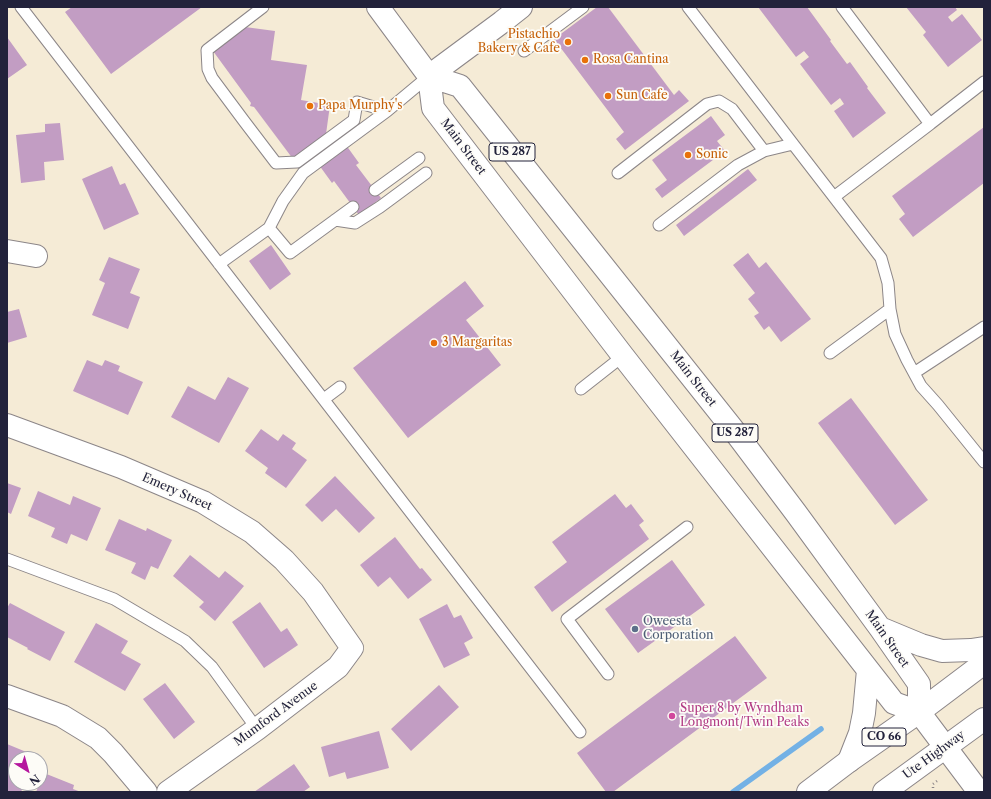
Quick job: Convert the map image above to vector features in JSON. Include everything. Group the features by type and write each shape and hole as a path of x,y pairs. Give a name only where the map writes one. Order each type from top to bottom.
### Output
{"main road":[{"name":"Main Street","path":"378,7 429,76 433,108 623,356 894,703 919,712 919,684 880,628 732,428 460,86 429,76"},
{"path":"429,76 520,7"},
{"path":"7,251 36,256"},
{"name":"Emery Street","path":"7,425 121,467 203,502 252,532 284,560 313,592 333,621"},
{"name":"Mumford Avenue","path":"168,792 257,729 338,667 352,648 333,621"},
{"path":"880,628 921,645 942,651 984,648"},
{"name":"CO 66","path":"808,792 984,663"},
{"path":"849,761 860,733 864,714 868,670"},
{"path":"7,696 62,716 98,738 113,753 146,792"},
{"path":"919,712 979,792"},
{"name":"Ute Highway","path":"884,792 934,754 984,719"}],"lane":[{"path":"21,7 580,732"},
{"path":"263,7 207,50 208,69 212,78 276,163 297,162 354,120 357,102 387,111"},
{"path":"524,51 582,7"},
{"path":"688,7 881,258 888,283 890,309 895,334 906,360 921,386 984,462"},
{"path":"842,7 930,124"},
{"path":"219,264 269,228 283,201 302,173 387,111 429,76"},
{"path":"834,197 984,82"},
{"path":"618,173 707,104 720,101 732,109 764,151"},
{"path":"659,224 738,165 764,151 793,144"},
{"path":"375,190 419,158"},
{"path":"335,220 355,223 380,207 426,173"},
{"path":"269,228 290,253 353,207"},
{"path":"830,353 890,309"},
{"path":"914,373 984,327"},
{"path":"581,389 623,356"},
{"path":"324,399 340,387"},
{"path":"608,674 566,619 687,528"},
{"path":"7,559 114,599 185,641 212,667 257,729"}],"path":[{"path":"933,792 933,784 937,781"}],"building":[{"path":"72,7 202,7 111,74 65,12"},
{"path":"597,7 608,7 674,95 679,90 689,101 625,150 616,139 624,132 554,39"},
{"path":"758,7 807,7 847,64 850,62 886,113 853,138 834,111 844,104 840,98 831,105 800,64 809,57 804,51 796,57"},
{"path":"906,7 955,7 957,10 948,17 952,22 962,14 982,40 948,67 923,35 926,32"},
{"path":"245,27 275,31 271,60 307,65 301,100 330,105 326,134 293,159 254,107 250,106 251,103 213,51"},
{"path":"7,37 27,65 7,79"},
{"name":"Sonic","path":"711,116 725,135 717,141 725,151 662,198 655,189 667,180 652,160"},
{"path":"60,123 64,160 44,162 45,180 21,183 16,135 45,132 45,124"},
{"path":"984,127 984,183 913,237 899,219 905,214 892,196"},
{"path":"346,145 359,163 356,165 381,198 359,215 334,181 332,183 319,165"},
{"path":"112,166 120,185 125,183 139,214 104,230 82,179"},
{"path":"748,169 757,180 684,236 676,225"},
{"path":"271,245 291,274 270,290 249,261"},
{"path":"748,253 759,268 766,262 811,319 781,342 769,326 764,330 754,316 759,313 748,299 755,293 733,265"},
{"path":"109,257 140,269 130,293 140,297 128,329 92,315 105,283 99,280"},
{"name":"3 Margaritas","path":"465,281 484,306 466,320 501,365 408,438 353,368"},
{"path":"19,309 27,337 7,343 7,312"},
{"path":"87,360 102,366 105,360 120,366 118,371 143,382 128,415 73,391"},
{"path":"228,377 249,388 219,443 171,417 188,386 215,400"},
{"path":"851,398 928,500 895,525 818,423"},
{"path":"261,429 278,441 283,434 296,443 292,449 307,460 286,488 265,473 268,468 245,451"},
{"path":"335,476 375,518 359,533 336,509 322,522 305,505"},
{"path":"7,483 21,488 11,514 7,512"},
{"path":"38,491 70,505 73,496 101,508 87,541 71,534 67,544 51,537 55,528 28,516"},
{"path":"615,494 626,508 631,504 644,521 639,525 649,539 552,612 534,587 567,562 552,542"},
{"path":"119,519 146,531 147,528 172,540 158,569 151,566 145,580 131,573 136,563 105,550"},
{"path":"395,537 420,569 422,568 432,580 408,599 390,577 378,587 360,565"},
{"path":"190,555 219,578 225,571 244,586 215,621 199,607 204,602 173,576"},
{"path":"672,560 705,605 638,653 605,609"},
{"path":"260,602 281,632 287,628 298,645 264,668 232,622"},
{"path":"10,603 65,632 50,661 7,637 7,608"},
{"path":"447,604 454,618 461,615 473,638 464,643 470,655 444,668 419,619"},
{"path":"96,623 128,641 121,653 141,664 125,691 74,662"},
{"name":"Super 8 by Wyndham Longmont/Twin Peaks","path":"735,636 767,678 613,792 606,792 577,753"},
{"path":"165,683 195,722 174,739 143,699"},
{"path":"439,685 459,707 411,751 391,729"},
{"path":"379,731 389,768 347,779 345,772 329,777 321,747"},
{"path":"7,744 24,751 8,751 8,791 21,791 7,792"},
{"path":"294,764 310,787 303,792 254,792"},
{"path":"48,775 74,785 73,789 81,792 36,792 48,791"}],"waterway":[{"path":"733,792 821,729"}],"place":[{"name":"Pistachio Bakery & Cafe","path":"568,42"},
{"name":"Rosa Cantina","path":"585,60"},
{"name":"Sun Cafe","path":"608,96"},
{"name":"Papa Murphy's","path":"310,106"},
{"name":"Sonic","path":"688,155"},
{"name":"3 Margaritas","path":"434,343"},
{"name":"Oweesta Corporation","path":"635,629"},
{"name":"Super 8 by Wyndham Longmont/Twin Peaks","path":"672,716"}]}
